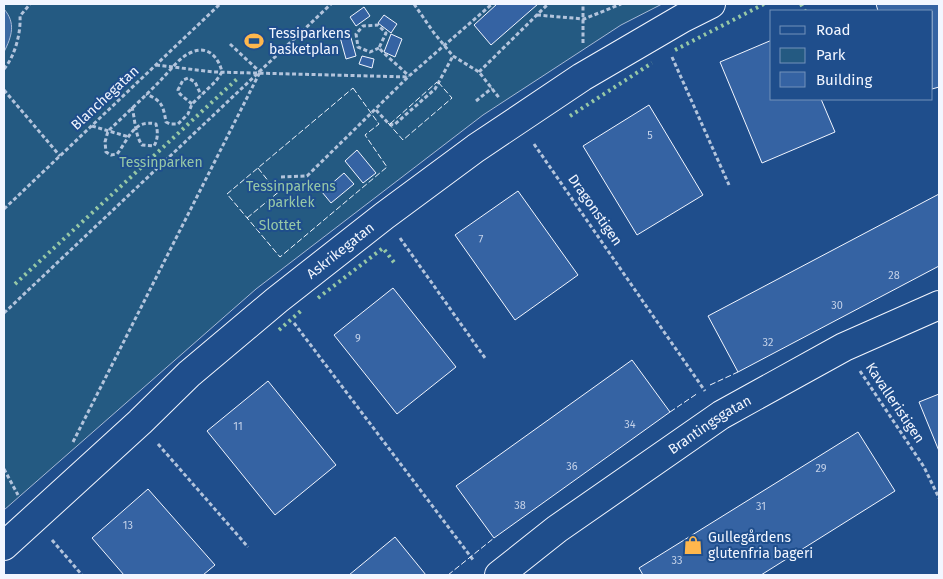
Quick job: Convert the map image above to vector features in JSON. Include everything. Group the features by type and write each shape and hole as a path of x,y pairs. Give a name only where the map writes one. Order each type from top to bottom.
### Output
{"street":[{"name":"Askrikegatan","path":"4,546 140,422 189,374 277,300 384,216 476,148 582,77 711,4"},
{"name":"Brantingsgatan","path":"489,571 557,529 721,415 844,347 939,305"}],"path":[{"path":"4,69 15,48 21,25 20,16 30,4"},
{"name":"Blanchegatan","path":"4,209 220,4"},
{"path":"4,313 331,4"},
{"name":"Dragonstigen","path":"414,4 453,56 479,72 492,88 545,158 687,364"},
{"path":"280,177 307,176 409,76 445,47 492,4"},
{"path":"479,72 548,4"},
{"path":"536,15 584,19 621,4"},
{"path":"363,26 378,26 386,33 379,48 370,52 358,47 356,34 363,26"},
{"path":"660,32 729,185"},
{"path":"230,44 260,72"},
{"path":"379,48 409,76"},
{"path":"132,107 137,127 139,141 142,145 154,146 157,141 158,130 156,124 147,122 139,124 137,127 129,137 117,154 111,155 106,152 105,142 108,131 132,107 146,94 172,68 186,55 194,51 210,52 216,57 222,72"},
{"path":"376,110 389,124 394,125 435,89 453,56"},
{"path":"156,65 222,72 409,76"},
{"path":"146,94 162,103 166,122 178,124 184,119 192,104 212,85 222,72"},
{"path":"70,448 260,72"},
{"path":"192,104 178,90 184,80 188,78 195,82 201,95"},
{"path":"476,101 492,88"},
{"path":"4,90 60,156"},
{"path":"91,126 129,137"},
{"path":"384,216 485,358"},
{"path":"277,300 489,571"},
{"name":"Kavalleristigen","path":"844,347 924,467 939,498"},
{"path":"140,422 248,547"},
{"path":"34,518 82,575"}],"green space":[{"name":"Tessinparken","path":"4,4 662,4 621,25 483,115 256,289 4,510"}],"shaded area":[{"path":"4,9 10,19 12,30 4,52"}],"building":[{"path":"497,4 538,4 491,45 474,25"},
{"path":"876,4 939,4 939,87 933,89 933,10 878,10"},
{"path":"364,7 370,16 356,26 350,17"},
{"path":"384,15 397,24 391,33 378,23"},
{"path":"350,34 356,56 346,59 340,37"},
{"path":"391,34 402,39 395,57 384,52"},
{"path":"770,41 770,100 821,100 835,132 762,163 720,62"},
{"path":"362,56 374,59 372,68 359,64"},
{"path":"649,105 703,195 637,235 583,146"},
{"path":"357,150 376,173 363,183 345,161"},
{"path":"344,173 354,184 331,203 322,192"},
{"path":"518,191 578,275 515,320 455,235"},
{"path":"939,194 939,266 738,372 708,316"},
{"path":"393,288 456,367 397,414 334,335"},
{"path":"632,360 670,412 494,538 456,486"},
{"path":"268,381 336,465 275,515 207,431"},
{"path":"939,394 939,451 919,402"},
{"path":"858,432 895,491 761,575 643,575 639,568"},
{"path":"148,489 215,565 203,575 124,575 92,538"},
{"path":"395,537 426,575 349,575"}],"hedge":[{"path":"675,50 764,4"},
{"path":"801,4 804,10"},
{"path":"570,116 652,63"},
{"path":"15,284 237,79"},
{"path":"318,298 383,248 396,265"},
{"path":"279,330 303,309"}],"fence":[{"path":"390,124 437,82"},
{"path":"388,123 403,140 452,98 438,82"},
{"path":"353,88 379,124 365,135 387,167 280,257 227,194 353,88"},
{"path":"258,168 273,187"},
{"path":"247,218 281,190"},
{"path":"710,385 738,372"},
{"path":"670,412 698,393"},
{"path":"448,575 494,538"}],"place":[{"name":"Tessiparkens basketplan","path":"254,41"},
{"name":"Gullegårdens glutenfria bageri","path":"693,545"}],"park label":[{"name":"Tessinparkens parklek","path":"291,194"},
{"name":"Slottet","path":"280,225"}]}
